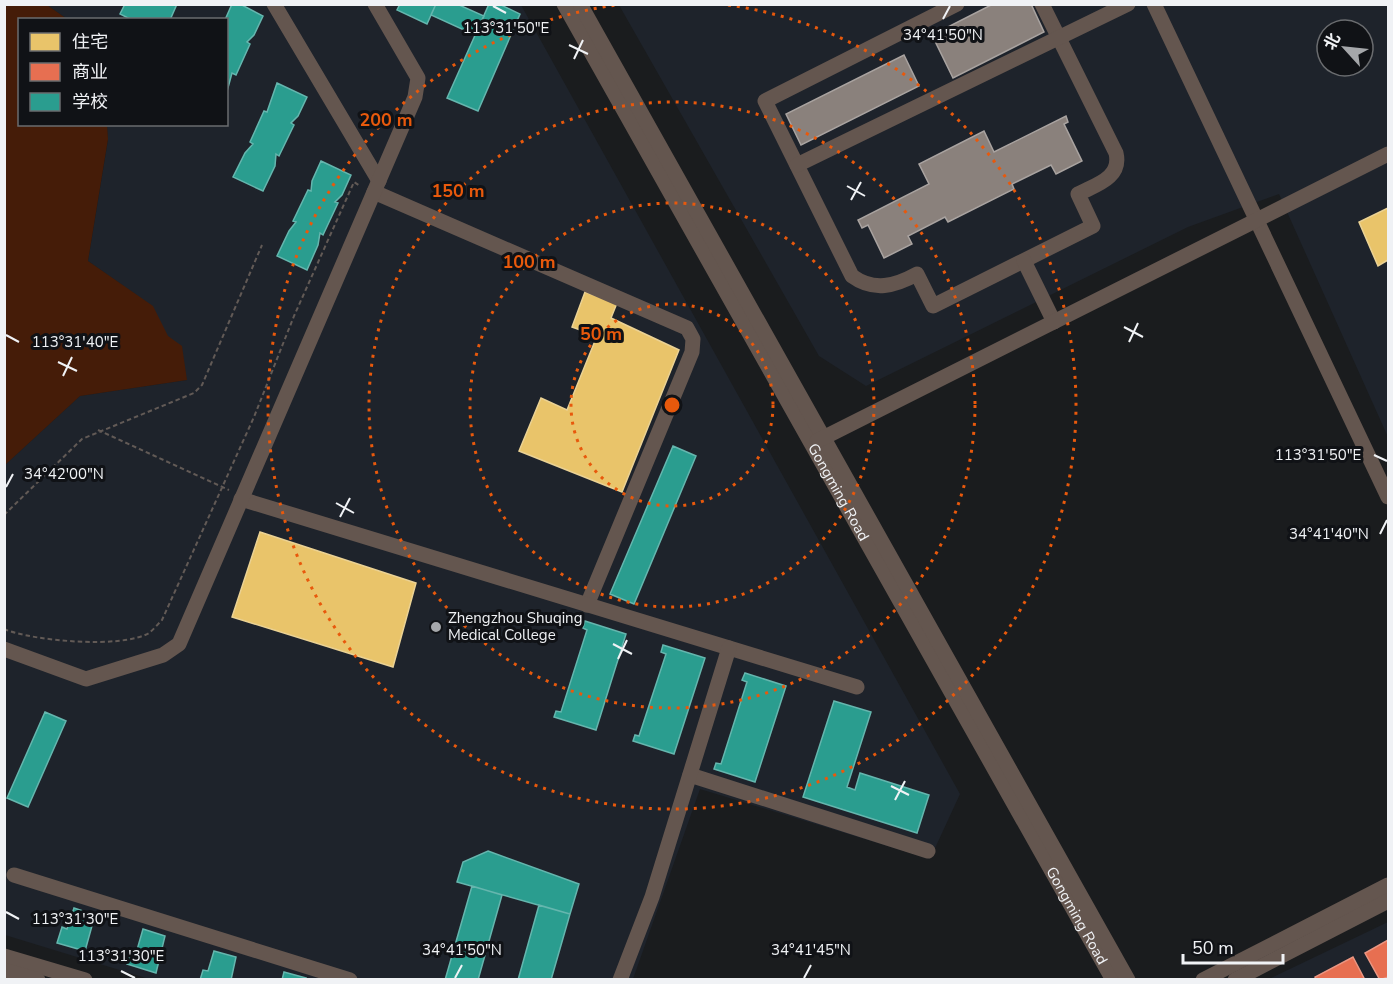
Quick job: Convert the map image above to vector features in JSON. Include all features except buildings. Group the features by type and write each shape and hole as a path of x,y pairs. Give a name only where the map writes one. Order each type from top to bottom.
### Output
{"street":[{"path":"273,4 377,187 687,328 693,339 692,352 587,605"},
{"path":"4,649 86,679 163,656 179,644 415,97 418,78 375,4"},
{"name":"Gongming Road","path":"564,4 1128,980"},
{"name":"Gongming Road","path":"580,4 1113,980"},
{"path":"957,4 765,101 852,276 860,282 878,286 896,285 917,274 933,306 1093,226 1078,194 1109,178 1117,165 1116,153 1042,4"},
{"path":"797,165 1128,4"},
{"path":"1154,4 1389,496"},
{"path":"818,441 1389,154"},
{"path":"1024,261 1054,322"},
{"path":"242,497 857,687"},
{"path":"620,980 652,897 729,648"},
{"path":"690,775 928,851"},
{"path":"14,875 350,980"},
{"path":"1203,980 1389,885"},
{"path":"1235,980 1389,901"},
{"path":"4,956 85,980"},
{"path":"4,970 38,980"}],"path":[{"path":"4,629 31,637 120,642 149,633 162,620 254,417 294,316 354,182 377,187"},
{"path":"4,514 82,439 98,430 194,393 202,385 262,245"},
{"path":"98,430 242,497"}],"shaded area":[{"path":"5,4 47,5 66,18 18,18 18,126 107,126 108,139 88,261 153,306 168,336 182,346 187,380 80,396 5,465"},
{"name":"Zhengzhou Shuqing Medical College","path":"47,5 521,5 960,794 930,859 700,789 633,979 149,979 5,935 5,465 80,396 187,380 159,329 152,306 88,261 108,140 107,126 228,126 228,18 66,18"},
{"path":"619,5 1388,5 1388,437 1279,194 1188,227 866,386 819,356"},
{"path":"1388,922 1388,979 1269,979"}],"place":[{"name":"Zhengzhou Shuqing Medical College","path":"436,627"}]}
